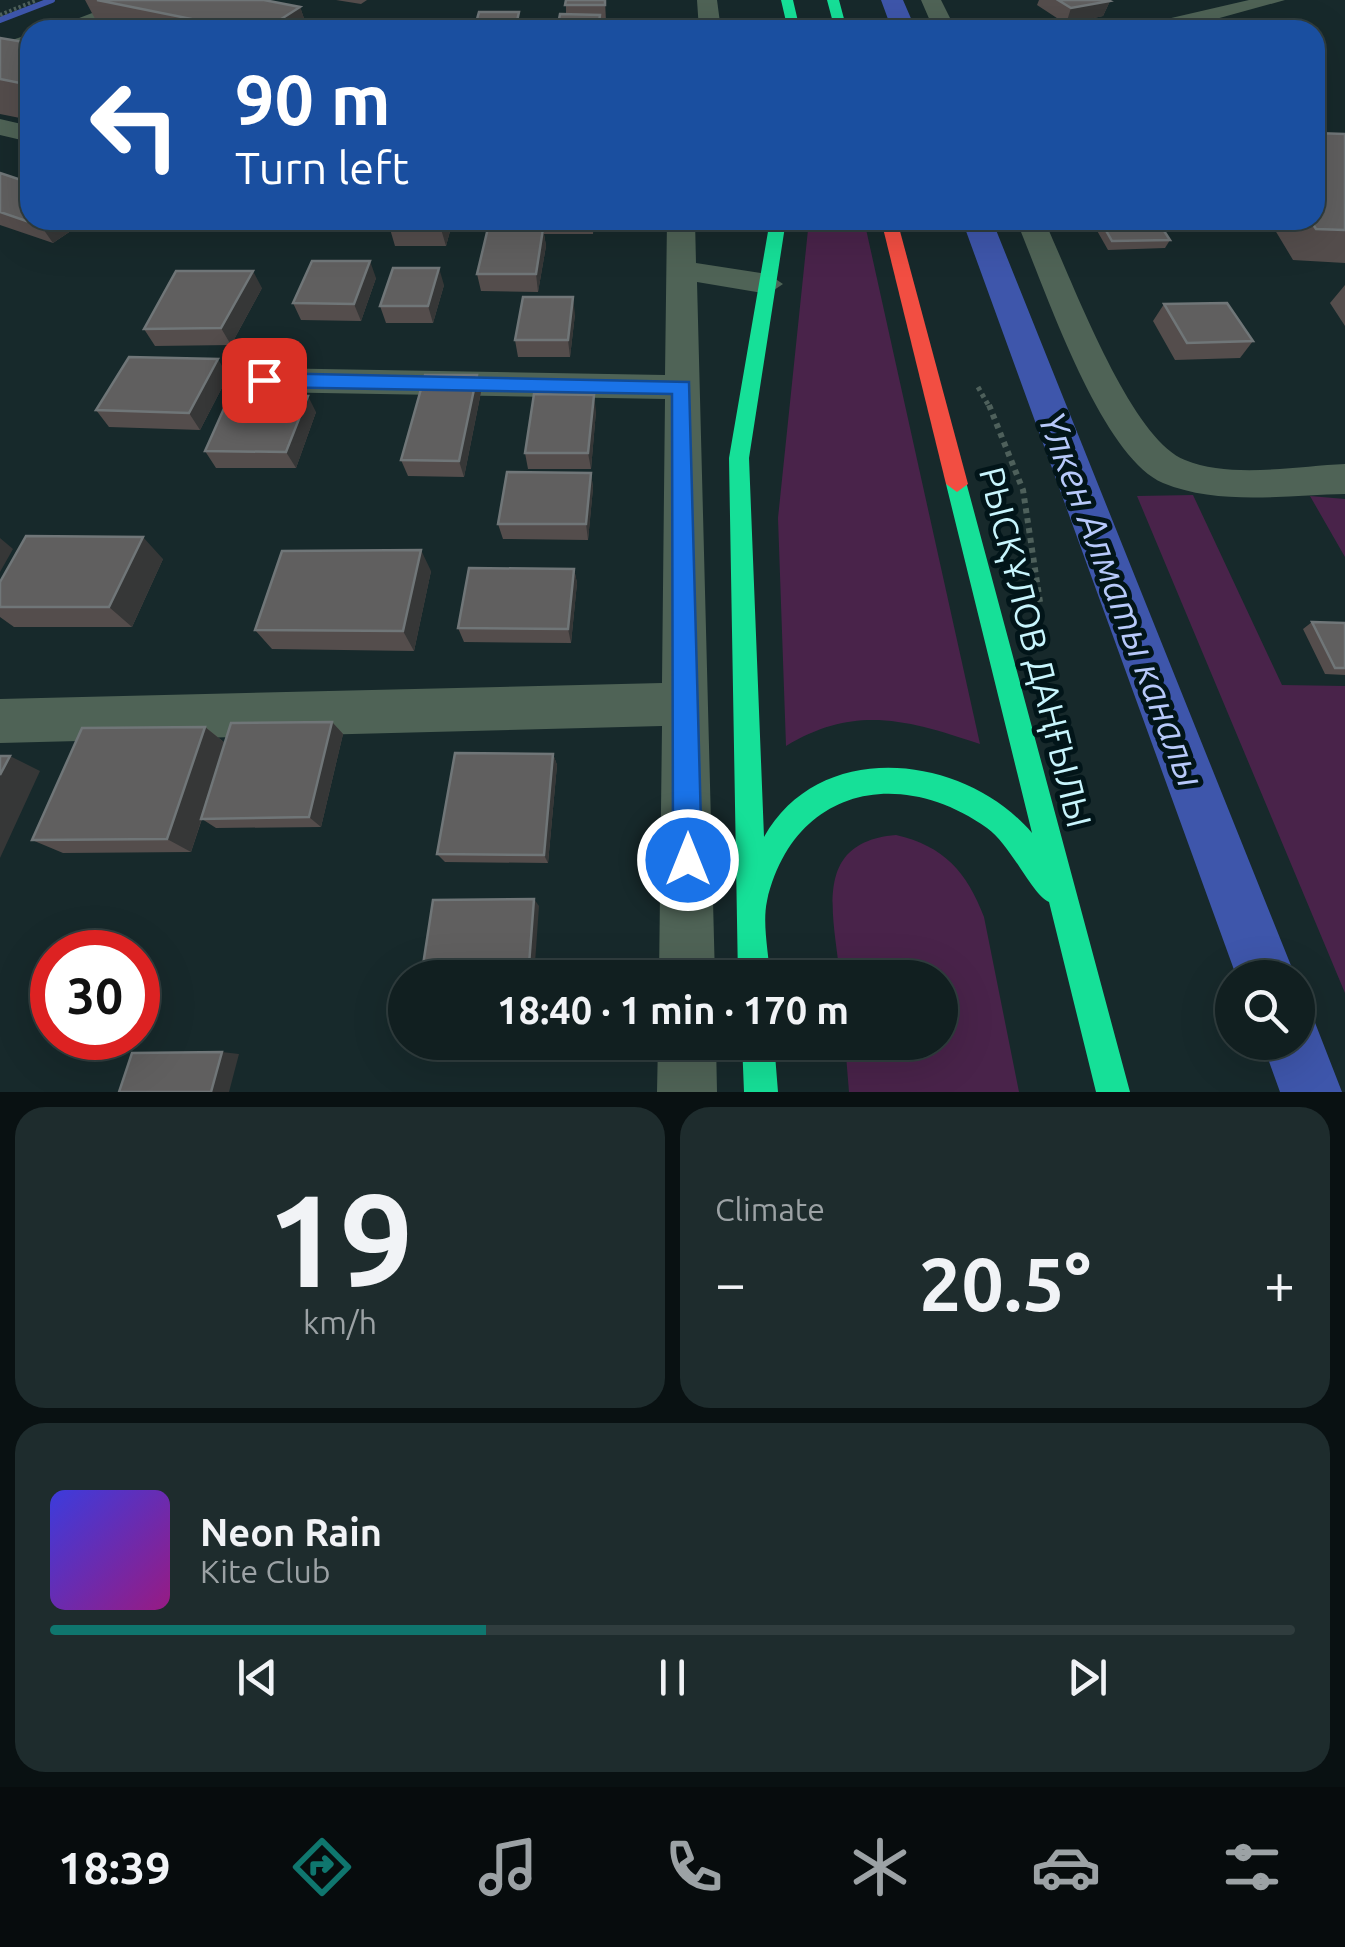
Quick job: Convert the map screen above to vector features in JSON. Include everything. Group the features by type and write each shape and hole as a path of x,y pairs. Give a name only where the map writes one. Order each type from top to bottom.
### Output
{"main road":[{"path":"753,960 739,458 776,230"},
{"name":"РЫСҚҰЛОВ ДАҢҒЫЛЫ","path":"893,230 1113,1092"},
{"path":"751,931 756,888 770,851 791,818 812,800 841,787 895,778 930,783 1001,821 1036,860 1078,950"},
{"path":"759,1060 760,1092"}],"street":[{"path":"88,20 146,0"},
{"path":"1191,20 1275,0"},
{"path":"680,230 688,960"},
{"path":"1034,230 1112,403 1126,427 1159,464 1196,478 1345,478"},
{"path":"678,269 768,284"},
{"path":"264,380 682,387"},
{"path":"0,722 688,704"},
{"path":"687,1060 687,1092"}],"path":[{"path":"0,15 38,0"}],"shaded area":[{"path":"808,230 866,230 980,744 929,728 882,720 835,725 786,746 778,518"},
{"path":"1193,495 1282,685 1345,686 1345,993 1137,496"},
{"path":"1310,496 1345,499 1345,557"},
{"path":"896,835 928,846 952,863 970,887 984,917 1019,1092 849,1092 846,1060 958,1060 958,960 838,960 834,886 839,867 851,852 869,841"}],"building":[{"path":"97,0 264,0 300,7 280,20 196,20"},
{"path":"566,0 605,0 605,5 565,5"},
{"path":"1058,0 1108,0 1110,1 1071,8"},
{"path":"479,12 519,12 517,20 477,20"},
{"path":"560,14 600,15 599,20 559,20"},
{"path":"0,38 20,41 20,83 0,79"},
{"path":"1325,133 1345,134 1345,230 1325,229"},
{"path":"0,173 20,180 20,219 0,212"},
{"path":"488,230 543,230 536,274 477,274"},
{"path":"1106,230 1164,230 1170,240 1112,241"},
{"path":"312,261 370,261 354,304 293,303"},
{"path":"393,268 439,268 428,306 380,306"},
{"path":"176,271 253,271 221,328 144,329"},
{"path":"523,297 573,297 568,340 515,340"},
{"path":"1227,303 1253,341 1187,343 1164,304"},
{"path":"129,357 218,359 189,413 96,410"},
{"path":"425,375 477,375 459,461 401,460"},
{"path":"534,394 594,395 588,453 525,453"},
{"path":"230,395 308,396 286,452 205,451"},
{"path":"507,472 591,473 586,524 498,524"},
{"path":"26,536 143,537 109,607 0,607 0,582"},
{"path":"421,550 403,631 255,630 282,551"},
{"path":"469,568 574,569 568,629 458,628"},
{"path":"1312,622 1345,623 1345,668 1335,668"},
{"path":"332,722 309,817 201,819 231,723"},
{"path":"205,727 167,839 32,840 82,728"},
{"path":"455,753 553,754 544,855 437,854"},
{"path":"0,756 10,756 0,775"},
{"path":"534,899 529,960 424,960 433,900"},
{"path":"222,1052 211,1092 119,1092 130,1060 160,1060 160,1053"}],"waterway":[{"path":"0,20 52,0"},
{"name":"Үлкен Алматы каналы","path":"892,0 900,20"},
{"name":"Үлкен Алматы каналы","path":"981,230 1260,960"},
{"name":"Үлкен Алматы каналы","path":"1299,1060 1311,1092"}],"traffic: fast":[{"path":"787,0 792,20"},
{"path":"833,0 838,20"},
{"path":"753,960 739,458 776,230"},
{"path":"957,484 1113,1092"},
{"path":"756,893 778,840 811,803 836,789 863,781 892,780 949,792 1000,820 1035,860 1051,888"},
{"path":"759,1060 761,1092"}],"traffic: jam":[{"path":"892,230 957,484"}],"route":[{"path":"264,380 682,387 688,860"}]}
